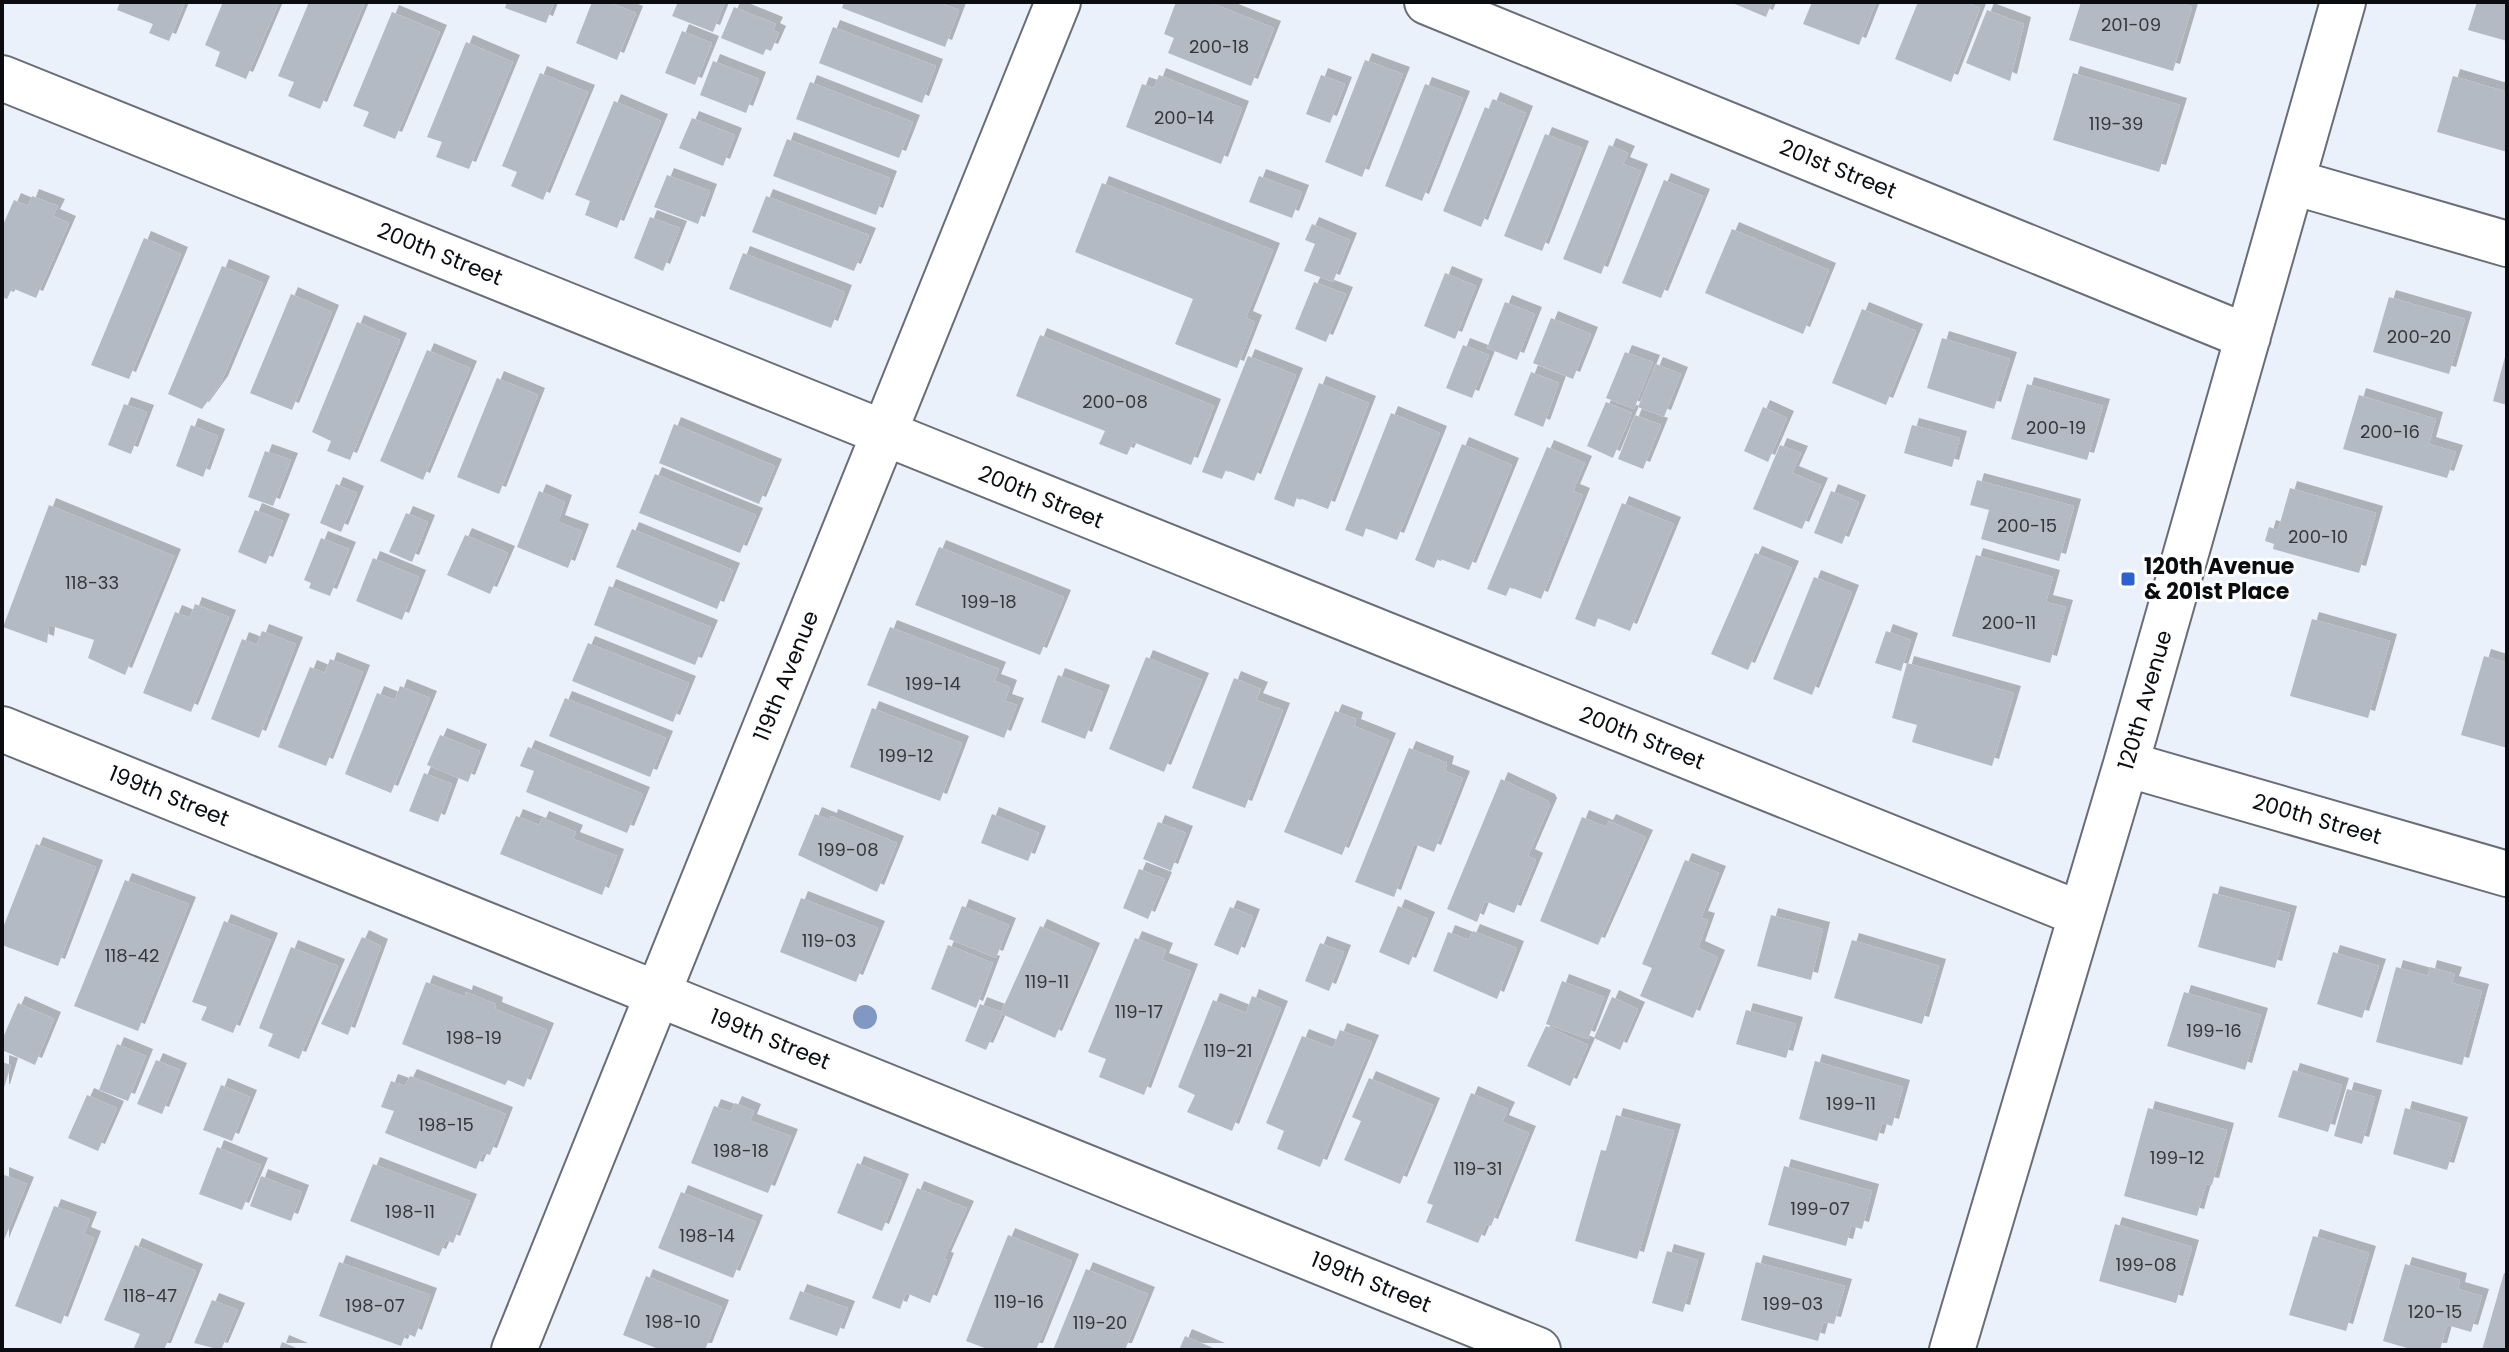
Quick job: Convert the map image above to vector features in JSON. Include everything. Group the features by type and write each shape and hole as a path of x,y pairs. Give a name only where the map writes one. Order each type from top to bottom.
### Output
{"street":[{"name":"119th Avenue","path":"514,1350 1058,2"},
{"name":"201st Street","path":"1427,2 2248,337"},
{"name":"120th Avenue","path":"1961,1348 2080,914 2126,764 2343,2"},
{"name":"200th Street","path":"2,78 2080,914"},
{"path":"2293,182 2507,244"},
{"name":"199th Street","path":"2,729 1538,1350"},
{"name":"200th Street","path":"2126,764 2507,874"}],"building":[{"path":"120,2 185,2 169,41 149,33 153,24 117,10"},
{"path":"223,2 279,2 246,79 215,66 220,52 205,45"},
{"path":"309,2 365,2 320,109 288,96 294,82 278,76"},
{"path":"507,2 554,2 546,23 505,8"},
{"path":"592,2 608,2 636,13 617,60 576,43"},
{"path":"678,2 725,2 713,32 672,16"},
{"path":"844,2 937,2 959,10 945,47 842,8"},
{"path":"1176,2 1209,2 1274,28 1251,86 1168,53 1174,38 1164,34"},
{"path":"1730,2 1772,2 1766,17"},
{"path":"1812,2 1876,2 1859,45 1803,24"},
{"path":"1918,2 1965,2 1980,8 1951,82 1895,59"},
{"path":"2081,2 2176,2 2192,7 2173,71 2069,40"},
{"path":"2477,2 2507,2 2507,41 2468,30"},
{"path":"734,7 776,24 773,30 779,33 771,51 766,49 763,55 721,38"},
{"path":"1987,10 2024,24 2010,81 1966,63"},
{"path":"392,12 440,32 395,139 363,126 369,112 353,106"},
{"path":"833,27 936,66 922,103 819,63"},
{"path":"682,31 712,43 695,85 665,73"},
{"path":"466,42 513,62 469,169 436,157 442,142 427,137"},
{"path":"1365,60 1403,74 1362,177 1325,162"},
{"path":"713,61 759,79 746,113 700,95"},
{"path":"540,73 588,92 543,200 511,186 517,172 502,166"},
{"path":"2073,73 2180,105 2159,172 2053,140"},
{"path":"1159,75 1242,108 1221,164 1126,127 1142,84 1154,88"},
{"path":"1321,75 1345,84 1330,123 1306,114"},
{"path":"2453,76 2507,92 2507,152 2437,132"},
{"path":"810,82 913,122 899,158 796,119"},
{"path":"1425,84 1463,98 1422,201 1385,186"},
{"path":"1493,99 1526,113 1481,227 1443,211 1485,107 1489,109"},
{"path":"614,101 661,121 617,228 585,215 590,201 575,195"},
{"path":"692,118 735,135 723,166 679,148"},
{"path":"1545,134 1582,148 1542,251 1504,236"},
{"path":"787,139 890,178 876,215 773,176"},
{"path":"1609,145 1628,153 1623,164 1641,171 1601,274 1563,259"},
{"path":"667,175 710,191 698,224 654,207"},
{"path":"1259,176 1302,192 1292,218 1249,202"},
{"path":"1664,180 1703,196 1661,298 1622,283"},
{"path":"1102,183 1273,250 1246,318 1255,322 1237,368 1175,344 1193,299 1075,252"},
{"path":"32,196 58,206 53,216 69,223 36,298 12,288 7,299 2,297 2,227 14,200 28,206"},
{"path":"766,196 869,235 854,271 752,232"},
{"path":"650,217 680,228 663,271 634,258"},
{"path":"1312,224 1350,240 1333,282 1304,271 1315,244 1305,240"},
{"path":"1732,229 1829,270 1803,334 1705,293"},
{"path":"144,238 181,254 129,379 91,365"},
{"path":"743,253 845,292 831,328 729,289"},
{"path":"222,266 263,283 221,383 202,409 168,394"},
{"path":"1445,273 1476,286 1455,339 1424,326"},
{"path":"1314,282 1346,294 1326,342 1295,329"},
{"path":"291,294 332,312 292,410 250,393"},
{"path":"2389,297 2465,319 2449,374 2373,352"},
{"path":"1505,302 1535,314 1517,360 1487,348"},
{"path":"1862,309 1916,331 1886,405 1832,383"},
{"path":"1551,318 1591,334 1573,379 1533,363"},
{"path":"357,322 400,340 350,460 327,451 331,441 312,432"},
{"path":"1040,335 1214,406 1191,465 1133,442 1127,455 1099,444 1105,431 1016,396"},
{"path":"1942,338 2010,359 1994,409 1927,388"},
{"path":"1463,345 1489,355 1472,398 1446,388"},
{"path":"427,350 470,368 423,480 380,461"},
{"path":"1625,352 1653,362 1634,409 1606,398"},
{"path":"2507,353 2507,405 2493,401"},
{"path":"1248,356 1296,375 1254,481 1226,470 1222,479 1202,472"},
{"path":"1656,364 1681,374 1664,417 1638,407"},
{"path":"1531,372 1559,383 1543,427 1514,415"},
{"path":"497,378 538,395 499,494 457,477"},
{"path":"1319,383 1369,403 1328,509 1297,497 1294,507 1274,499"},
{"path":"2027,384 2103,406 2087,460 2011,439"},
{"path":"2359,395 2436,419 2429,444 2456,452 2447,478 2343,449"},
{"path":"1606,402 1632,413 1613,458 1587,446"},
{"path":"124,404 147,412 131,454 108,445"},
{"path":"1763,407 1787,418 1768,462 1744,451"},
{"path":"1391,413 1440,433 1397,540 1366,528 1363,537 1345,530"},
{"path":"1635,415 1661,425 1643,469 1618,459"},
{"path":"674,424 775,466 759,504 659,463"},
{"path":"191,425 218,436 203,477 176,466"},
{"path":"1912,425 1960,438 1952,467 1904,453"},
{"path":"1462,444 1512,465 1469,570 1438,558 1434,568 1415,560"},
{"path":"1780,445 1801,453 1792,473 1821,485 1802,529 1753,509"},
{"path":"1547,447 1585,463 1573,491 1583,495 1541,599 1510,587 1506,596 1487,589"},
{"path":"265,451 291,460 273,506 248,497"},
{"path":"655,474 756,515 740,553 639,513"},
{"path":"1977,480 2074,506 2059,561 1981,539 1989,510 1970,505"},
{"path":"336,484 357,493 341,532 320,523"},
{"path":"2290,488 2376,513 2359,573 2273,549 2274,544 2265,541 2269,527 2278,530"},
{"path":"539,491 565,502 558,522 582,531 568,568 517,547"},
{"path":"1831,491 1859,502 1842,544 1814,533"},
{"path":"1622,503 1674,524 1630,631 1598,618 1595,627 1575,619"},
{"path":"49,505 174,556 125,675 88,658 94,640 49,625 47,643 3,627"},
{"path":"255,510 283,521 266,564 238,552"},
{"path":"406,513 428,522 412,562 389,552"},
{"path":"632,529 733,570 717,609 616,567"},
{"path":"465,535 508,553 490,594 447,575"},
{"path":"321,538 349,549 330,596 309,588 311,583 304,580"},
{"path":"939,547 1064,597 1040,655 915,605"},
{"path":"1755,553 1792,568 1748,670 1711,654"},
{"path":"1976,555 2053,577 2046,602 2066,607 2050,663 1952,636"},
{"path":"373,558 419,577 402,620 356,601"},
{"path":"1814,577 1852,592 1812,695 1773,679"},
{"path":"609,586 711,627 695,665 594,625"},
{"path":"195,604 229,617 191,712 143,693 175,612 190,618"},
{"path":"2312,619 2390,641 2368,718 2290,696"},
{"path":"890,627 999,669 994,681 1010,687 1005,701 1017,705 1004,738 867,685"},
{"path":"262,631 296,644 259,738 211,719 242,639 257,645"},
{"path":"1886,631 1911,640 1901,671 1875,663"},
{"path":"588,643 689,683 673,722 572,681"},
{"path":"2484,656 2507,663 2507,748 2461,735"},
{"path":"1146,657 1202,680 1164,772 1109,749"},
{"path":"330,659 363,672 326,766 278,747 310,667 325,673"},
{"path":"1907,663 2014,693 1992,766 1912,742 1917,725 1892,718"},
{"path":"1058,675 1103,692 1085,739 1041,722"},
{"path":"1234,678 1261,689 1256,700 1283,710 1245,808 1192,788"},
{"path":"400,686 430,698 391,793 345,774 377,693 395,700"},
{"path":"565,698 666,738 650,777 549,736"},
{"path":"872,708 962,743 940,801 850,767"},
{"path":"1335,711 1356,719 1354,726 1389,740 1342,855 1284,832"},
{"path":"440,735 480,751 468,782 427,765"},
{"path":"528,747 643,794 627,833 526,792 534,771 520,766"},
{"path":"1409,748 1447,763 1445,771 1463,778 1434,852 1414,844 1394,897 1355,882"},
{"path":"424,773 452,784 438,822 409,811"},
{"path":"1501,779 1548,801 1550,805 1528,856 1536,860 1514,913 1485,901 1477,922 1447,909"},
{"path":"815,814 830,820 831,816 897,843 877,892 798,855"},
{"path":"992,814 1039,833 1028,861 981,843"},
{"path":"516,816 539,825 542,818 576,832 573,839 617,856 602,895 500,854"},
{"path":"1582,817 1606,827 1609,821 1646,837 1598,945 1540,921"},
{"path":"1158,822 1186,833 1171,871 1143,859"},
{"path":"36,844 96,867 58,966 2,945 2,930"},
{"path":"1685,860 1719,873 1701,918 1708,920 1698,948 1718,957 1693,1018 1640,996 1652,968 1642,964"},
{"path":"1139,869 1165,879 1148,919 1123,908"},
{"path":"125,880 189,904 138,1031 74,1006"},
{"path":"2213,893 2290,913 2275,968 2198,947"},
{"path":"801,898 878,928 856,982 780,952"},
{"path":"962,906 1009,925 996,958 949,939"},
{"path":"1398,906 1428,919 1409,965 1379,952"},
{"path":"1230,907 1253,916 1238,955 1214,945"},
{"path":"1771,915 1823,929 1811,980 1757,966"},
{"path":"224,921 271,940 233,1033 201,1020 207,1007 192,1002"},
{"path":"1040,926 1093,950 1055,1038 1002,1014 986,1050 965,1041 980,1004 1001,1012"},
{"path":"1473,931 1517,948 1497,999 1433,971 1448,932 1469,940"},
{"path":"362,937 381,946 348,1035 321,1024"},
{"path":"1135,938 1166,950 1162,960 1191,971 1144,1095 1099,1077 1106,1059 1088,1052"},
{"path":"1852,940 1939,966 1922,1024 1834,998"},
{"path":"1320,943 1344,952 1329,991 1305,981"},
{"path":"948,945 993,963 976,1008 931,989"},
{"path":"291,947 338,966 299,1059 268,1046 273,1034 259,1028"},
{"path":"2333,952 2379,966 2362,1018 2317,1004"},
{"path":"2396,967 2428,976 2430,967 2455,974 2452,983 2482,991 2462,1065 2376,1042"},
{"path":"1562,981 1604,997 1588,1039 1546,1024"},
{"path":"426,982 465,997 466,992 496,1004 495,1009 547,1030 524,1087 508,1080 505,1085 402,1044"},
{"path":"2184,992 2261,1015 2245,1070 2167,1046"},
{"path":"1252,996 1281,1008 1232,1131 1187,1112 1195,1095 1178,1087 1213,1000 1246,1013"},
{"path":"1612,997 1638,1009 1620,1050 1594,1038"},
{"path":"18,1003 54,1019 35,1065 2,1050 2,1040"},
{"path":"1746,1010 1796,1024 1786,1058 1736,1044"},
{"path":"1546,1026 1588,1045 1570,1086 1527,1066"},
{"path":"1340,1030 1372,1042 1320,1167 1277,1149 1284,1131 1266,1123 1302,1036 1333,1048"},
{"path":"117,1044 146,1056 128,1101 99,1090"},
{"path":"156,1060 180,1070 162,1114 137,1104"},
{"path":"1815,1061 1903,1087 1892,1126 1882,1123 1877,1141 1799,1119"},
{"path":"2,1062 11,1065 3,1091 2,1091"},
{"path":"2293,1070 2342,1085 2328,1132 2278,1117"},
{"path":"410,1076 506,1114 490,1155 483,1153 476,1169 385,1133 394,1111 381,1107 391,1081 405,1086"},
{"path":"1369,1078 1433,1105 1400,1184 1344,1160 1361,1121 1352,1117"},
{"path":"221,1085 250,1097 232,1141 203,1130"},
{"path":"2347,1089 2375,1097 2362,1144 2334,1136"},
{"path":"1471,1093 1508,1109 1502,1122 1529,1133 1491,1226 1486,1224 1478,1243 1426,1222 1433,1205 1427,1203"},
{"path":"87,1095 117,1108 98,1151 68,1138"},
{"path":"735,1103 754,1111 750,1121 791,1136 768,1193 691,1163 714,1106 731,1112"},
{"path":"2148,1108 2227,1130 2212,1185 2206,1184 2197,1216 2124,1196"},
{"path":"2405,1108 2461,1124 2447,1170 2393,1154"},
{"path":"1616,1115 1674,1131 1637,1259 1575,1241 1601,1150 1606,1151"},
{"path":"217,1147 261,1165 242,1210 199,1194"},
{"path":"857,1163 902,1181 882,1231 837,1213"},
{"path":"373,1164 470,1201 453,1243 446,1240 439,1256 350,1221"},
{"path":"1784,1166 1872,1191 1862,1229 1851,1226 1846,1246 1768,1225"},
{"path":"2,1174 27,1184 2,1245"},
{"path":"261,1176 302,1192 291,1221 250,1206"},
{"path":"917,1188 967,1208 944,1259 947,1260 930,1303 906,1293 900,1309 872,1298"},
{"path":"681,1192 756,1222 733,1278 658,1248"},
{"path":"54,1206 90,1219 84,1234 94,1238 61,1324 15,1306"},
{"path":"2115,1224 2192,1247 2176,1303 2099,1281"},
{"path":"1008,1235 1072,1261 1036,1350 990,1350 966,1341"},
{"path":"2313,1236 2369,1253 2346,1331 2289,1315"},
{"path":"135,1245 196,1271 164,1350 133,1350 140,1334 104,1320"},
{"path":"1667,1251 1698,1260 1683,1312 1652,1303"},
{"path":"339,1262 430,1295 415,1337 406,1333 401,1346 319,1316"},
{"path":"1756,1262 1845,1286 1834,1324 1823,1322 1818,1341 1741,1320"},
{"path":"2405,1264 2460,1280 2458,1289 2482,1296 2471,1332 2447,1325 2440,1350 2414,1350 2383,1341"},
{"path":"1086,1269 1148,1294 1125,1350 1053,1350"},
{"path":"2504,1273 2507,1274 2507,1350 2482,1350"},
{"path":"646,1276 722,1307 705,1350 661,1350 623,1335"},
{"path":"800,1291 848,1308 837,1336 789,1319"},
{"path":"212,1300 238,1310 221,1350 194,1343"},
{"path":"1185,1336 1218,1350 1179,1350"},
{"path":"282,1342 301,1350 279,1350"}],"place":[{"name":"120th Avenue & 201st Place","path":"2128,579"}]}
